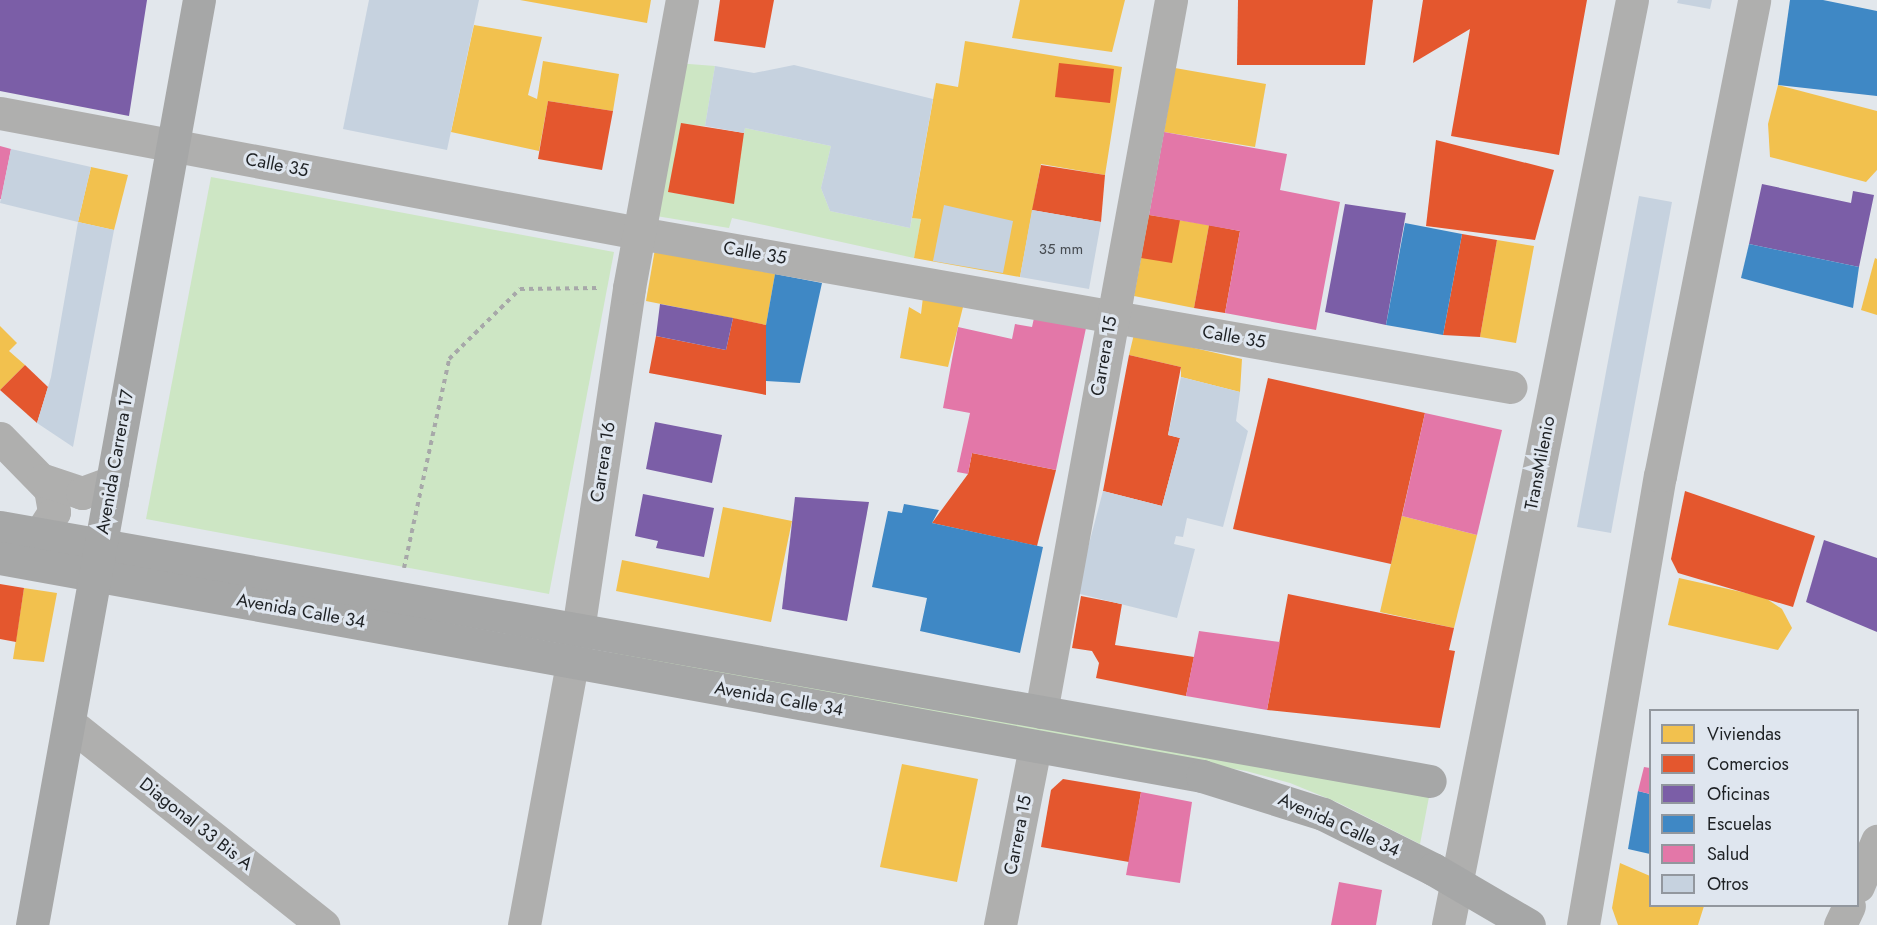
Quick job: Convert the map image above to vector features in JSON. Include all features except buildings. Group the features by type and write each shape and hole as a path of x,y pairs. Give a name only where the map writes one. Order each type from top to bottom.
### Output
{"main road":[{"name":"Avenida Carrera 17","path":"32,925 199,0"},
{"name":"Avenida Calle 34","path":"0,527 39,534 98,559 575,645 1041,712 1430,781"},
{"name":"Avenida Calle 34","path":"0,558 98,559 398,598 575,645 1035,746 1203,776 1262,792 1323,814 1455,883 1529,925"}],"street":[{"name":"Carrera 16","path":"524,925 575,645 629,288 682,0"},
{"name":"Carrera 15","path":"1041,712 1112,315 1172,0"},
{"name":"TransMilenio","path":"1448,925 1632,0"},
{"path":"1583,925 1660,476 1754,0"},
{"name":"Calle 35","path":"0,113 639,233 1511,387"},
{"path":"0,438 43,480 53,497 54,512 39,534"},
{"path":"43,480 82,493 111,482"},
{"name":"Diagonal 33 Bis A","path":"69,723 323,925"},
{"name":"Carrera 15","path":"1000,925 1035,746"},
{"path":"1859,882 1877,841"},
{"path":"1840,925 1849,907"}],"path":[{"path":"398,598 449,359 520,289 629,288"}],"green space":[{"path":"676,63 715,66 705,126 681,124 669,192 730,203 745,128 831,146 821,188 830,211 910,228 912,218 921,219 914,258 732,218 729,228 650,215"},
{"path":"211,177 614,252 549,594 146,519"},
{"path":"613,647 1429,797 1420,844 1339,803 1290,783 1246,771 612,661"}]}
